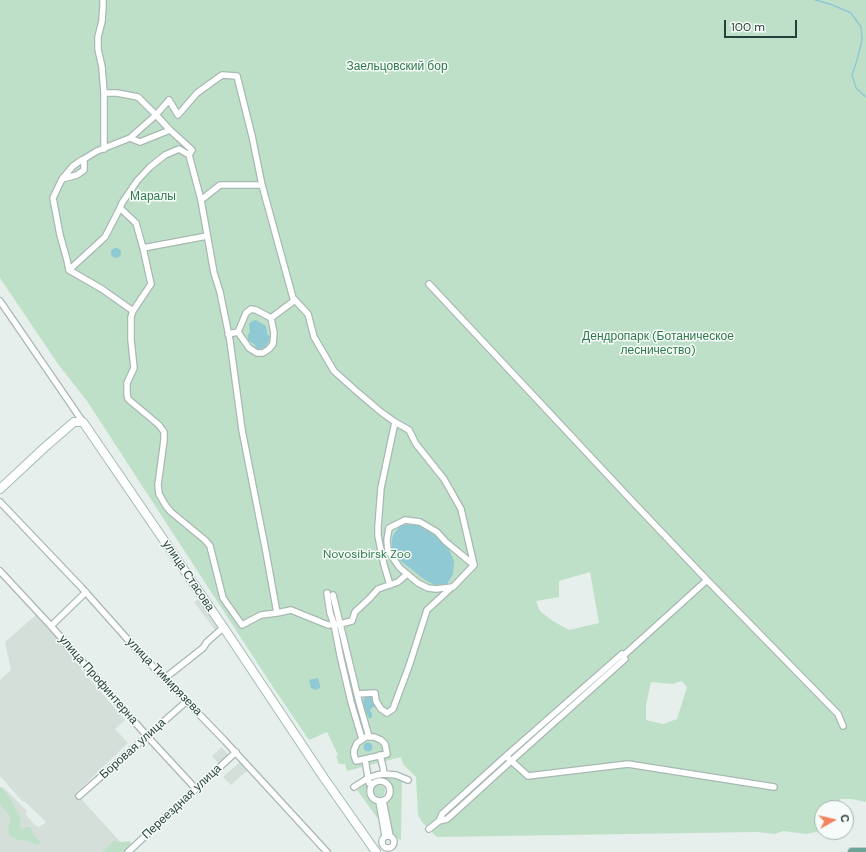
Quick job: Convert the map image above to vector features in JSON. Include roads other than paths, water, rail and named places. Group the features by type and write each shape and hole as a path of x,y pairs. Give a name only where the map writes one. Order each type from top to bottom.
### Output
{"main road":[{"path":"852,852 866,852"}],"street":[{"path":"103,0 104,6 98,37 98,49 102,67 104,93 104,148"},
{"path":"133,310 102,289 69,270 53,198 62,179 73,166 97,151 130,138 169,100 178,115 197,93 222,75 237,76 252,136 262,185 294,298 308,314 314,337 334,371 380,412 408,430 416,444 444,479 461,509 474,565"},
{"path":"104,93 117,93 138,98 192,150 190,155 201,200 213,267 220,292 228,334 245,443 277,613"},
{"path":"130,138 140,142 170,130"},
{"path":"69,270 105,237 122,203 137,181 150,167 165,155 178,149 190,155"},
{"path":"62,179 76,175 84,170 84,159"},
{"path":"201,200 220,185 262,185"},
{"path":"120,208 136,223 151,284 133,310 131,340 134,368 127,384 128,399 159,425 164,432 158,485 159,494 171,512 205,540 210,546 223,598 242,625 261,615 291,610 328,625 352,621 355,612 378,589 398,582 407,574"},
{"path":"143,248 207,236"},
{"path":"429,284 627,496 838,714 843,726"},
{"path":"271,318 295,300"},
{"name":"улица Стасова","path":"1,303 224,627 327,782 381,850"},
{"path":"251,309 260,311 271,318 274,333 274,344 263,353 257,353 249,348 238,332 246,313 251,309"},
{"path":"228,334 238,332"},
{"path":"0,489 74,422 82,422"},
{"path":"390,585 378,536 378,527 381,488 395,422"},
{"name":"улица Тимирязева","path":"0,502 86,592 138,651 236,752 327,852"},
{"path":"378,527 389,528 405,520 420,522 437,532 446,542 474,565"},
{"path":"389,528 386,540 388,551 400,568 418,583 428,588 436,589 453,586"},
{"path":"357,694 375,693 376,701 381,709 388,713 393,709 427,610 474,565"},
{"name":"улица Профинтерна","path":"0,571 196,789"},
{"path":"429,829 439,821 447,819 455,812 707,580"},
{"path":"51,626 86,592"},
{"path":"330,594 369,737"},
{"path":"337,624 340,655 362,739"},
{"path":"165,678 203,648 207,642 224,627"},
{"path":"439,821 442,814 506,756 623,656"},
{"name":"Боровая улица","path":"79,796 187,701"},
{"path":"374,737 381,740 388,754 365,761 356,761 354,750 357,743 362,739 374,737"},
{"name":"Переездная улица","path":"128,852 236,752"},
{"path":"506,756 528,776 628,764 774,787"},
{"path":"381,757 384,771"},
{"path":"365,761 368,778"},
{"path":"381,801 374,799 370,791 372,785 384,771"},
{"path":"384,771 408,780"},
{"path":"354,788 368,778 377,778 389,787 390,793 381,801"},
{"path":"381,801 388,836 394,840 394,844"},
{"path":"381,850 383,846 382,839 388,836"},
{"path":"381,850 390,848 394,844"},
{"path":"394,844 401,845"}],"water":[{"path":"114,248 118,248 120,249 120,257 114,258 111,255 111,251"},
{"path":"256,320 266,326 267,333 270,337 264,348 259,349 257,349 254,344 248,340 248,335 250,332 249,324"},
{"path":"416,524 438,537 448,548 454,561 453,574 447,584 435,585 425,580 392,554 393,535 401,525"},
{"path":"318,678 320,688 315,690 311,688 309,680"},
{"path":"367,695 374,697 376,704 375,707 371,708 370,711 372,713 372,717 369,719 362,702"},
{"path":"368,742 373,747 368,752 363,747"}],"waterway":[{"path":"815,0 830,4 851,13 861,27 862,39 852,75 856,88 866,97"}],"park label":[{"name":"Заельцовский бор","path":"397,67"},
{"name":"Маралы","path":"153,197"},
{"name":"Дендропарк (Ботаническое лесничество)","path":"658,344"},
{"name":"Novosibirsk Zoo","path":"367,555"}]}
